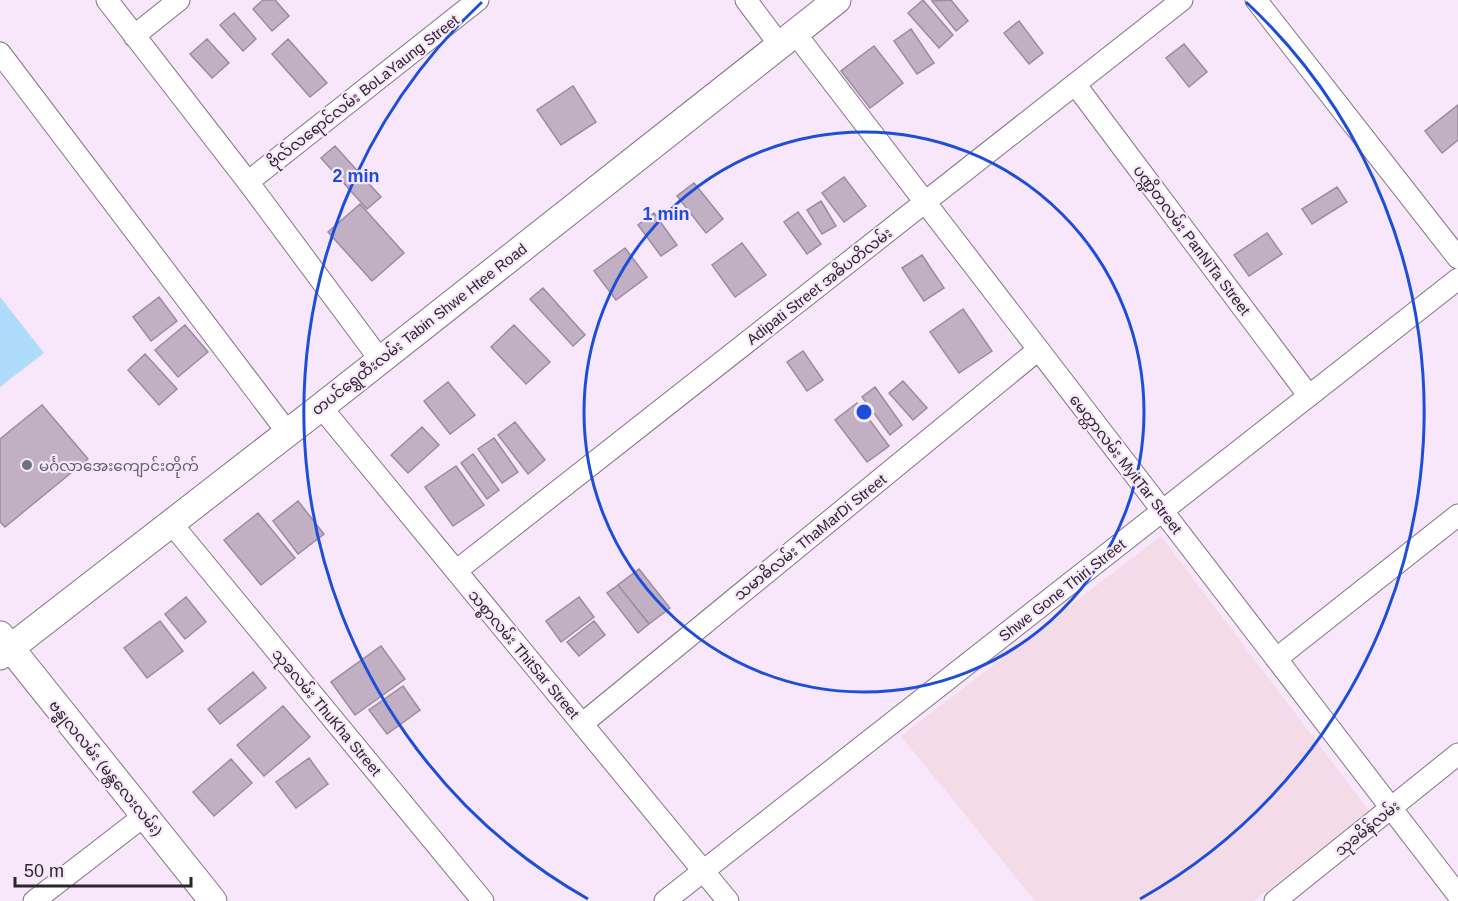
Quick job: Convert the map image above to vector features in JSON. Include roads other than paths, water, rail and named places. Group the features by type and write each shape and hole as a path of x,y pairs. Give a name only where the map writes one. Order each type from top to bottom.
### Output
{"street":[{"path":"106,0 248,182 381,360"},
{"path":"134,36 179,0"},
{"name":"ဗိုလ်လရောင်လမ်း BoLaYaung Street","path":"248,182 478,0"},
{"name":"မေတ္တာလမ်း MyitTar Street","path":"746,0 787,39 924,202 1458,895"},
{"name":"တပင်ရွှေထီးလမ်း Tabin Shwe Htee Road","path":"3,646 288,433 837,0"},
{"name":"Adipati Street အဓိပတိလမ်း","path":"456,571 1182,0"},
{"path":"1256,0 1458,258"},
{"path":"0,53 288,433"},
{"name":"ပဏ္ဍိတလမ်း PanNiTa Street","path":"1075,84 1309,396"},
{"name":"Shwe Gone Thiri Street","path":"665,901 1458,279"},
{"name":"သမာဓိလမ်း ThaMarDi Street","path":"582,724 1038,350"},
{"name":"သစ္စာလမ်း ThitSar Street","path":"321,407 728,901"},
{"path":"1276,659 1458,515"},
{"name":"သုခလမ်း ThuKha Street","path":"171,522 483,901"},
{"name":"ဗန္ဓုလလမ်း (မန္တလေးလမ်း)","path":"3,646 213,901"},
{"name":"သုခမိန်လမ်း","path":"1275,901 1458,754"},
{"path":"34,901 144,816"}],"water":[{"path":"0,297 44,353 0,387"}],"place":[{"name":"မင်္ဂလာအေးကျောင်းတိုက်","path":"27,465"}]}
